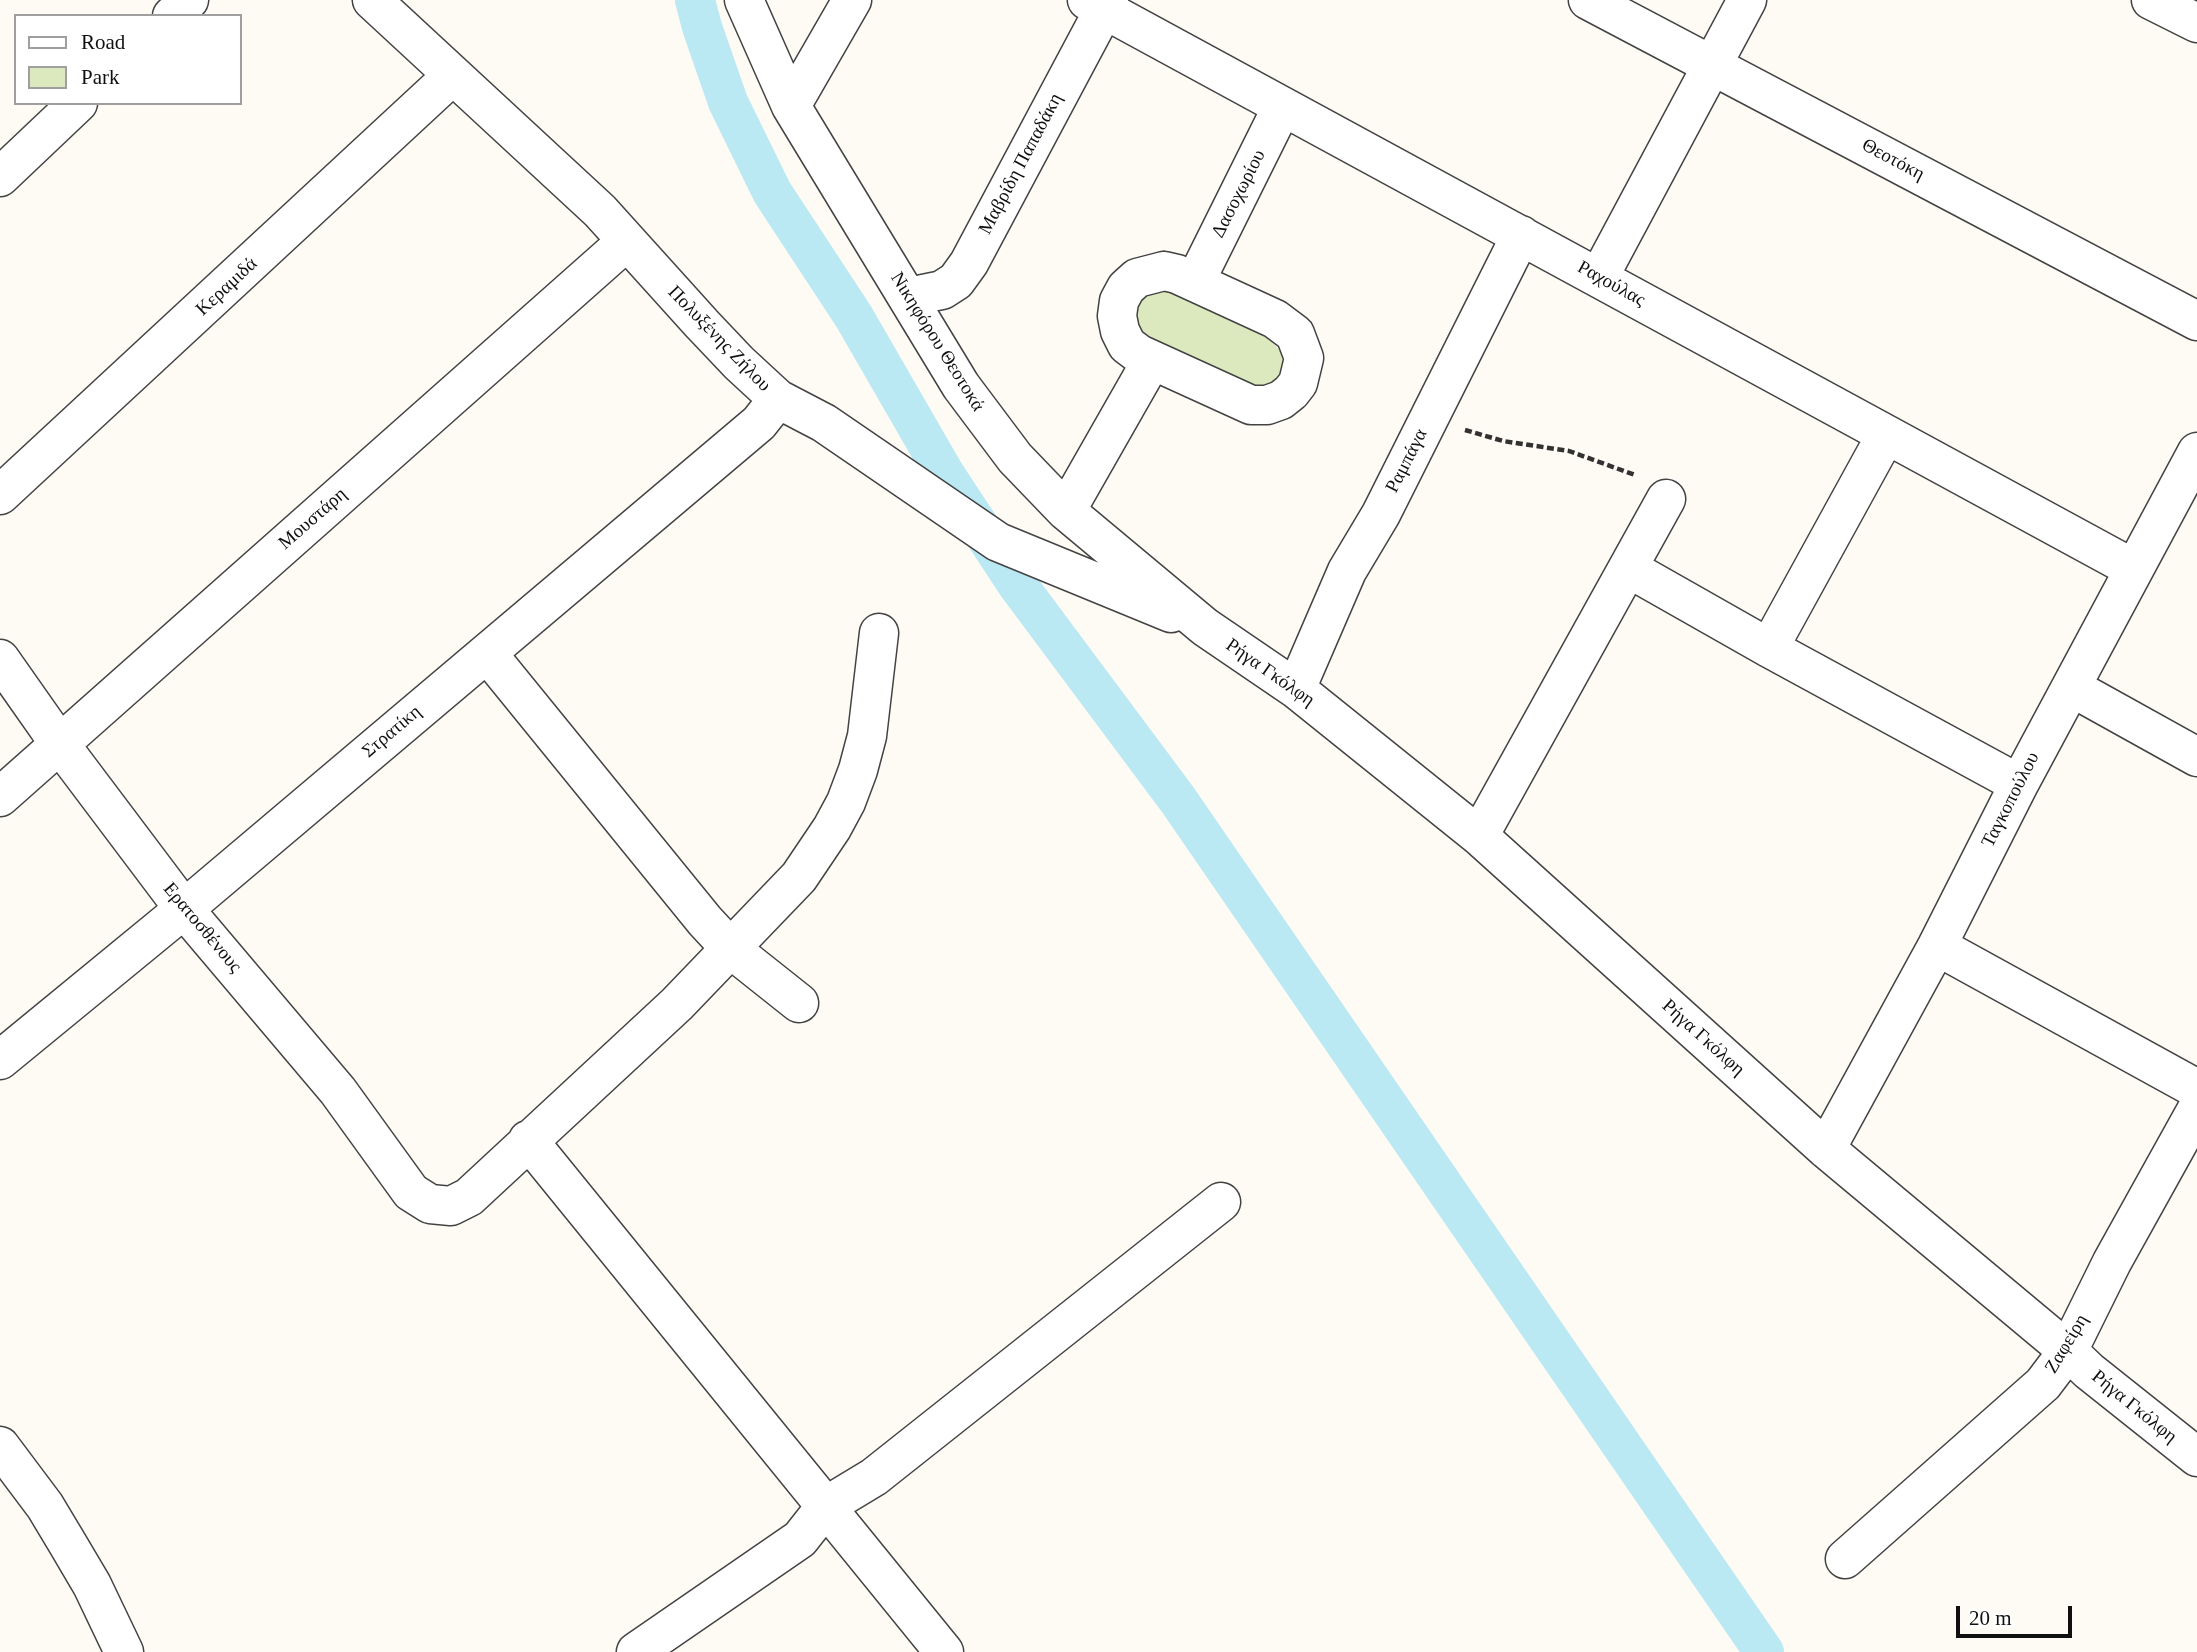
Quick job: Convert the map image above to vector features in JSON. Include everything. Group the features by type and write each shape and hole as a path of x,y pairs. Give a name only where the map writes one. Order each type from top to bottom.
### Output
{"street":[{"path":"174,14 189,0"},
{"name":"Πολυξένης Ζήλου","path":"372,0 600,211 739,363 778,399 824,423 998,542 1205,627"},
{"name":"Νικηφόρου Θεοτοκά","path":"744,0 791,106 961,386 1015,458 1066,512 1205,627"},
{"path":"791,106 852,0"},
{"name":"Θεοτόκη","path":"1588,0 2197,321"},
{"path":"1599,277 1747,0"},
{"path":"2151,0 2197,23"},
{"name":"Ραχούλας","path":"1100,3 1282,107 2134,569"},
{"name":"Μαβρίδη Παπαδάκη","path":"908,297 942,290 956,281 962,272 1100,3"},
{"name":"Κεραμιδά","path":"0,495 452,76"},
{"path":"0,177 76,105"},
{"name":"Δασοχωρίου","path":"1195,282 1282,107"},
{"name":"Ραμπάγα","path":"1296,689 1347,571 1381,514 1521,235"},
{"name":"Μουστάρη","path":"0,797 627,242"},
{"path":"1164,271 1177,274 1275,319 1295,334 1304,358 1298,383 1281,400 1266,405 1251,405 1152,360 1127,345 1119,331 1116,316 1119,301 1126,288 1138,278 1164,271"},
{"path":"1066,512 1152,360"},
{"name":"Στρατίκη","path":"0,1060 184,909 759,423 778,399"},
{"path":"1769,648 1886,435"},
{"name":"Ταγκοπούλου","path":"1826,1149 1937,946 2019,784 2197,452"},
{"path":"1479,836 1666,499"},
{"path":"1628,568 2019,784"},
{"name":"Ρήγα Γκόλφη","path":"1205,627 1296,689 1479,836 1826,1149 2068,1350 2089,1371 2197,1457"},
{"path":"879,633 867,736 858,770 846,802 832,828 799,877 677,1004 528,1140 944,1652"},
{"path":"487,653 705,921 731,949 799,1003"},
{"name":"Ερατοσθένους","path":"0,659 59,743 184,909 338,1091 411,1192 430,1204 451,1206 469,1197 528,1140"},
{"path":"2071,687 2197,757"},
{"path":"1937,946 2197,1088"},
{"name":"Ζαφείρη","path":"1844,1559 2043,1384 2068,1350 2112,1262 2197,1109"},
{"path":"636,1652 800,1539 826,1506 874,1477 1221,1202"},
{"path":"0,1446 45,1506 92,1585 124,1652"}],"path":[{"path":"1433,410 1463,430 1503,441 1569,451 1635,475 1666,499"}],"green space":[{"path":"1164,289 1267,338 1282,352 1286,361 1283,379 1258,388 1147,336 1134,319 1138,301 1143,296"}],"waterway":[{"path":"695,0 728,102 772,192 854,317 944,473 1017,584 1178,800 1764,1652"}]}
